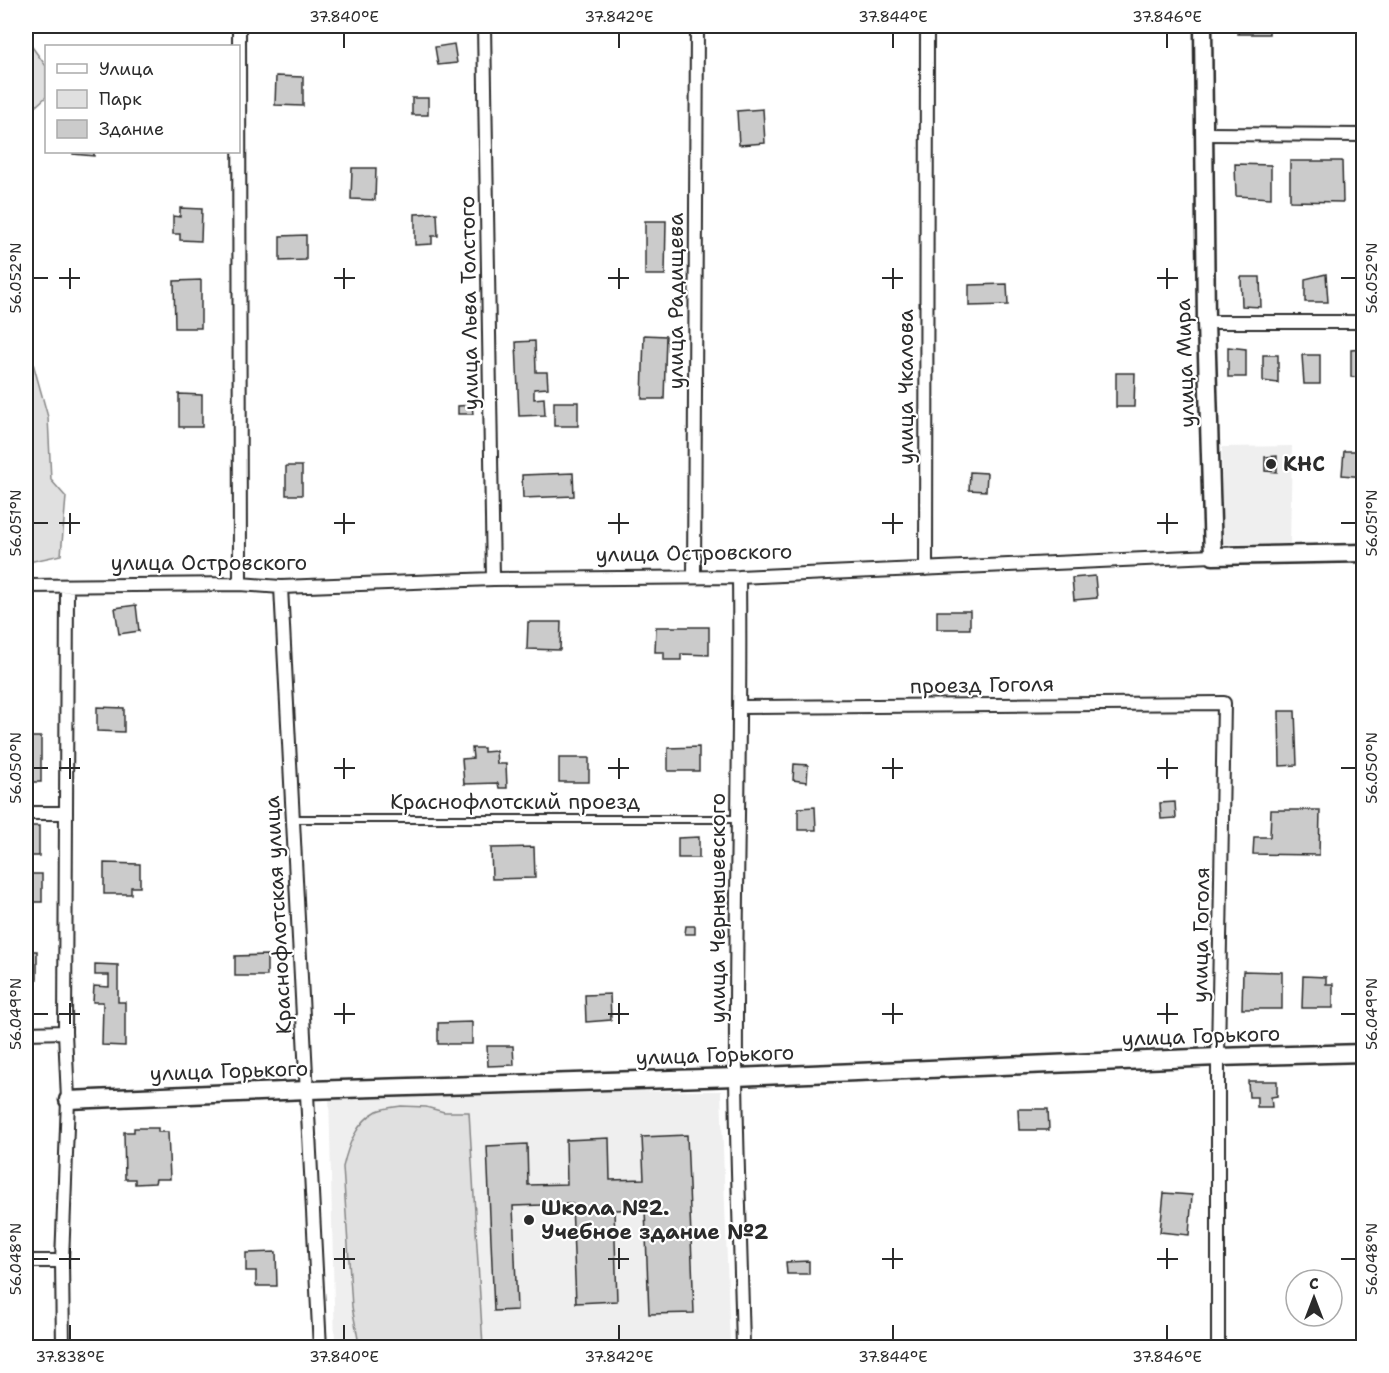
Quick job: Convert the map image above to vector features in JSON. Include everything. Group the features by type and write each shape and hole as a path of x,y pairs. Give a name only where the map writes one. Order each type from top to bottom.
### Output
{"street":[{"path":"239,26 239,45"},
{"name":"улица Льва Толстого","path":"484,26 493,579"},
{"name":"улица Радищева","path":"694,576 697,26"},
{"name":"улица Чкалова","path":"926,568 927,26"},
{"name":"улица Мира","path":"1203,26 1206,322 1213,556"},
{"path":"1203,134 1364,135"},
{"path":"239,153 240,584"},
{"path":"1206,322 1364,322"},
{"name":"улица Островского","path":"26,586 240,584 281,587 493,579 739,577 1213,556 1364,553"},
{"name":"улица Чернышевского","path":"739,577 736,1077 743,1347"},
{"path":"63,1347 62,1261 68,1100 65,1032 68,586"},
{"name":"Краснофлотская улица","path":"281,587 320,1347"},
{"name":"проезд Гоголя","path":"740,707 1224,703"},
{"name":"улица Гоголя","path":"1218,1347 1218,1057 1224,703"},
{"path":"26,813 66,813"},
{"path":"26,1033 65,1032"},
{"name":"улица Горького","path":"68,1100 308,1089 736,1077 1364,1053"},
{"path":"26,1261 62,1261"}],"lane":[{"name":"Краснофлотский проезд","path":"292,819 737,819"}],"shaded area":[{"path":"1292,446 1290,544 1222,544 1222,447"},
{"name":"Школа №2. Учебное здание №2","path":"721,1091 730,1347 335,1347 329,1093"}],"green space":[{"path":"26,26 30,26 27,40 45,65 45,98 26,115"},
{"path":"26,338 48,417 51,480 66,497 61,555 29,562 26,559"},
{"path":"401,1106 426,1107 444,1112 469,1112 483,1347 363,1347 358,1339 352,1307 343,1167 350,1143 364,1121 377,1111"}],"building":[{"path":"1238,26 1269,26 1269,34 1238,34"},
{"path":"454,44 457,63 438,65 435,47"},
{"path":"276,76 303,77 303,106 275,105"},
{"path":"412,98 428,98 428,115 412,115"},
{"path":"763,109 765,143 739,145 737,111"},
{"path":"94,153 94,156 73,154"},
{"path":"1290,161 1342,161 1343,202 1290,201"},
{"path":"1235,164 1271,165 1271,198 1236,196"},
{"path":"352,168 376,168 375,200 351,199"},
{"path":"180,208 202,209 201,241 180,240 180,234 173,234 173,216 180,217"},
{"path":"437,213 438,236 432,236 432,244 415,245 415,214"},
{"path":"645,221 666,221 665,275 645,275"},
{"path":"306,235 306,260 280,261 280,236"},
{"path":"1326,274 1328,302 1305,302 1305,279"},
{"path":"1241,277 1260,277 1261,307 1242,306"},
{"path":"201,280 201,328 175,328 174,281"},
{"path":"1007,284 1008,305 969,306 969,285"},
{"path":"644,335 666,336 664,399 642,399"},
{"path":"535,341 536,372 547,372 548,388 534,389 534,399 544,398 545,415 519,416 516,342"},
{"path":"1228,347 1246,349 1246,377 1228,377"},
{"path":"1364,349 1364,378 1351,377 1351,350"},
{"path":"1263,355 1278,355 1278,383 1263,381"},
{"path":"1302,355 1320,355 1320,384 1304,384"},
{"path":"1116,373 1135,373 1134,407 1116,407"},
{"path":"179,394 202,395 202,427 179,427"},
{"path":"554,402 578,402 578,426 554,426"},
{"path":"472,405 473,414 458,414 458,406"},
{"path":"1344,451 1364,451 1364,477 1342,475"},
{"name":"КНС","path":"1277,456 1277,472 1265,471 1265,457"},
{"path":"286,466 302,466 302,495 286,495"},
{"path":"970,472 987,473 986,491 969,490"},
{"path":"573,473 574,496 523,498 522,475"},
{"path":"1095,576 1097,598 1074,600 1072,578"},
{"path":"136,605 139,631 119,634 115,608"},
{"path":"937,611 970,611 970,629 937,629"},
{"path":"528,622 561,622 560,650 527,649"},
{"path":"656,627 709,627 709,655 681,654 681,660 664,660 664,652 655,652"},
{"path":"97,707 124,708 124,732 97,731"},
{"path":"1279,711 1295,711 1297,765 1280,766"},
{"path":"26,737 41,737 41,782 26,782"},
{"path":"699,747 699,771 668,771 668,748"},
{"path":"472,748 484,748 484,752 496,751 497,764 506,764 507,788 499,788 498,783 464,784 462,759 473,758"},
{"path":"559,758 589,758 589,782 559,782"},
{"path":"794,764 808,765 807,782 793,780"},
{"path":"1175,802 1176,818 1161,819 1160,803"},
{"path":"815,807 816,830 798,830 798,808"},
{"path":"1271,810 1320,810 1319,855 1253,854 1254,837 1270,837"},
{"path":"26,826 39,826 39,856 26,856"},
{"path":"699,837 699,858 678,858 678,838"},
{"path":"534,847 535,878 492,879 491,848"},
{"path":"104,863 140,864 140,887 131,887 131,894 104,894"},
{"path":"26,874 42,874 42,902 26,902"},
{"path":"686,926 695,926 695,934 685,934"},
{"path":"26,951 37,951 37,979 26,979"},
{"path":"267,955 267,976 235,976 235,956"},
{"path":"95,964 118,965 118,1002 125,1002 125,1046 102,1045 103,1002 93,1002 94,986 109,987 109,975 95,975"},
{"path":"1243,971 1282,972 1282,1009 1242,1009"},
{"path":"1303,976 1326,977 1326,984 1333,984 1333,1008 1302,1008"},
{"path":"610,994 611,1020 586,1022 585,995"},
{"path":"472,1022 472,1044 438,1044 438,1023"},
{"path":"487,1046 513,1046 514,1065 488,1066"},
{"path":"1248,1081 1277,1081 1277,1096 1271,1097 1272,1107 1257,1107 1257,1097 1249,1097"},
{"path":"1018,1109 1048,1109 1049,1130 1019,1130"},
{"path":"134,1128 158,1128 158,1132 168,1132 170,1179 156,1179 155,1183 135,1184 135,1179 125,1179 124,1132 134,1132"},
{"path":"687,1135 694,1313 649,1314 645,1209 614,1210 617,1301 576,1303 572,1204 513,1206 517,1310 494,1311 487,1146 527,1144 528,1185 567,1184 566,1140 609,1138 610,1180 644,1179 642,1137"},
{"path":"1164,1193 1192,1195 1189,1235 1160,1232"},
{"path":"276,1252 277,1286 256,1286 256,1271 246,1271 246,1253"},
{"path":"809,1261 809,1274 787,1274 786,1262"},
{"path":"1362,1284 1364,1285 1364,1320 1360,1319"}],"place":[{"name":"КНС","path":"1271,464"},
{"name":"Школа №2. Учебное здание №2","path":"529,1220"}]}
